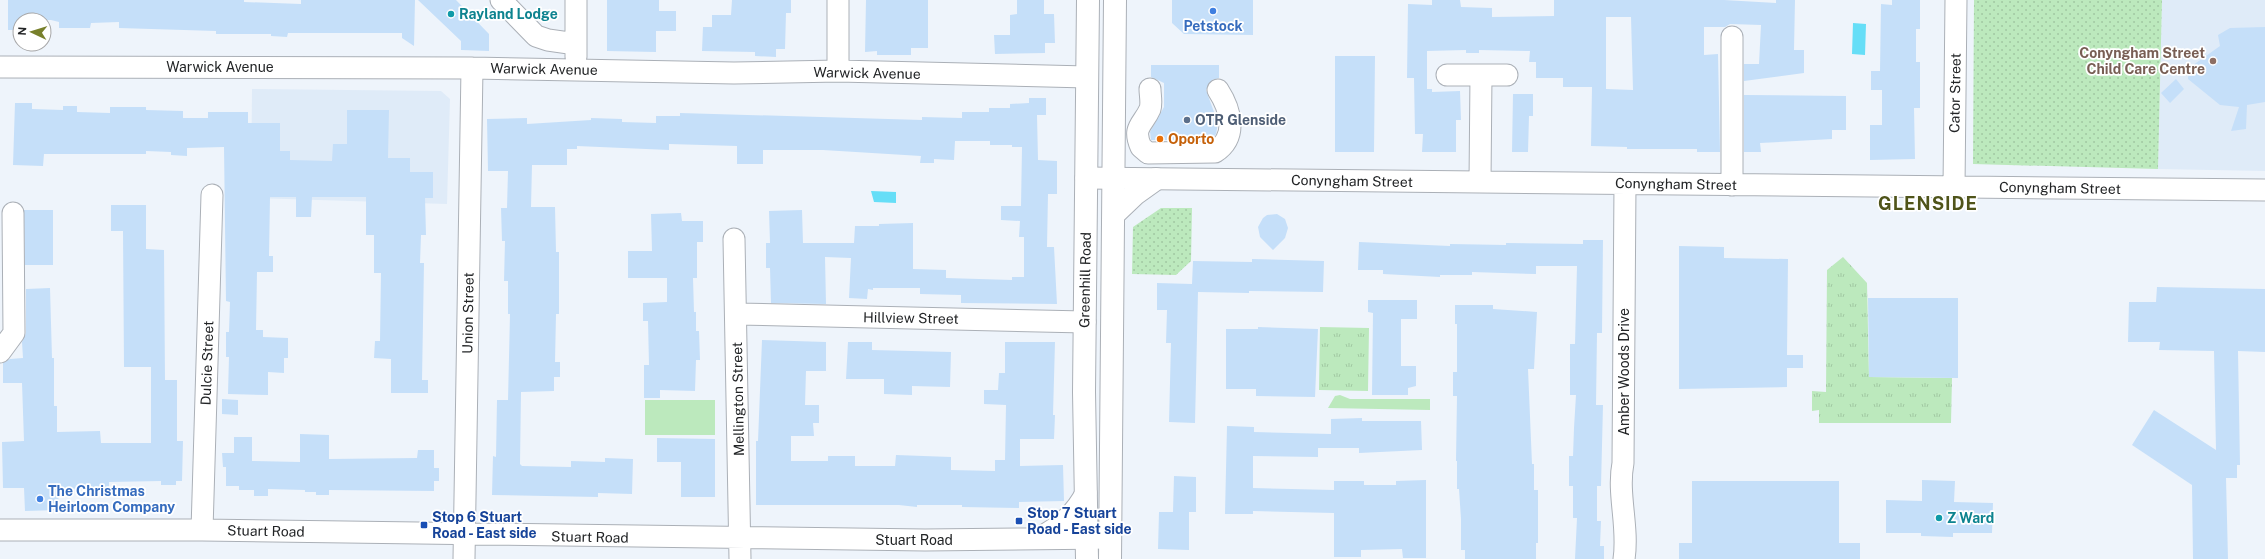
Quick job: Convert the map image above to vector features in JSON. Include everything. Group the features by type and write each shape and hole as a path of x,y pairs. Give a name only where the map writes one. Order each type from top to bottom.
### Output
{"main road":[{"name":"Greenhill Road","path":"1087,548 1085,322 1088,0"},
{"name":"Greenhill Road","path":"1110,548 1115,0"},
{"path":"1087,77 1114,35"},
{"path":"1114,214 1135,194 1156,179"}],"street":[{"path":"501,0 536,36 548,40 576,44"},
{"path":"576,0 576,69"},
{"path":"838,0 838,71"},
{"name":"Cator Street","path":"1954,187 1956,0"},
{"path":"1732,37 1732,185"},
{"name":"Warwick Avenue","path":"0,67 472,68 734,73 838,71 1087,77"},
{"name":"Union Street","path":"464,559 472,68"},
{"path":"1447,75 1507,75"},
{"path":"1480,182 1481,75"},
{"path":"1150,89 1150,108 1139,125 1137,132 1141,147 1148,153 1215,152 1221,148 1227,142 1229,136 1229,115 1226,102 1218,90"},
{"name":"Conyngham Street","path":"1086,178 2265,190"},
{"name":"Amber Woods Drive","path":"1624,559 1627,541 1621,475 1623,463 1625,184"},
{"name":"Dulcie Street","path":"202,530 212,195"},
{"path":"0,352 14,333 13,213"},
{"name":"Mellington Street","path":"734,239 737,314 740,559"},
{"name":"Hillview Street","path":"737,314 1085,322"},
{"name":"Stuart Road","path":"1036,539 1061,525 1078,509 1086,493"},
{"name":"Stuart Road","path":"0,530 202,530 740,539 1036,539 1087,548 1110,548"}],"shaded area":[{"name":"Conyngham Street Child Care Centre","path":"2162,0 2265,0 2265,171 2158,169"},
{"path":"252,89 441,91 450,99 447,204 251,198"}],"green space":[{"path":"1974,0 2162,0 2158,169 1973,164"},
{"path":"2124,49 2148,49 2148,72 2124,72"},
{"path":"1161,208 1192,208 1191,261 1176,275 1132,274 1133,227"},
{"path":"1843,257 1867,283 1869,377 1952,378 1951,423 1819,423 1819,410 1812,411 1812,391 1826,392 1827,270"},
{"path":"1320,327 1369,328 1368,391 1319,390"},
{"path":"1340,395 1350,399 1430,399 1430,410 1328,408 1335,396"},
{"path":"645,400 715,400 715,435 645,435"}],"water":[{"path":"1853,23 1866,24 1865,55 1852,54"},
{"path":"871,191 896,192 896,203 874,202"}],"building":[{"path":"8,0 244,0 244,2 301,4 301,0 415,0 414,46 402,38 402,33 288,33 287,37 271,36 271,34 216,34 216,31 119,28 119,22 91,23 90,28 59,28 59,22 52,20 52,12 12,12 12,30 8,30"},
{"name":"Rayland Lodge","path":"418,0 456,0 489,34 489,51 461,50 461,41"},
{"path":"607,0 659,0 659,11 676,11 676,31 656,31 656,52 607,51"},
{"path":"732,0 791,0 791,13 786,13 785,49 776,49 776,57 755,56 755,52 702,51 703,27 712,27 712,15 731,15"},
{"path":"866,0 928,0 928,48 911,48 911,55 877,55 877,51 865,52"},
{"path":"1017,0 1044,0 1044,14 1054,14 1055,43 1045,43 1045,53 995,54 994,35 1010,35 1010,15 1017,14"},
{"name":"Petstock","path":"1172,0 1253,0 1253,35 1184,34 1172,23"},
{"path":"1432,0 1460,0 1461,7 1492,8 1492,17 1554,16 1554,0 1724,0 1776,3 1776,0 1795,0 1794,50 1804,50 1804,73 1744,81 1744,64 1759,64 1761,25 1730,24 1725,27 1704,27 1704,55 1718,54 1720,152 1697,152 1697,149 1627,149 1627,147 1591,146 1592,87 1563,87 1563,78 1536,78 1536,62 1529,62 1530,51 1479,50 1479,53 1466,53 1466,50 1427,51 1427,89 1432,89 1432,92 1460,91 1461,120 1456,120 1456,152 1422,152 1423,134 1415,134 1414,78 1407,78 1408,4 1432,5","holes":["1606,17 1631,17 1633,90 1606,89"]},
{"path":"1892,0 1920,0 1920,29 1916,29 1916,62 1920,62 1920,108 1914,108 1915,159 1870,160 1870,125 1882,125 1882,90 1871,90 1871,71 1880,71 1881,4 1892,5"},
{"path":"2265,27 2265,102 2247,105 2246,129 2231,131 2239,107 2220,105 2188,79 2189,68 2220,46 2218,35 2230,28"},
{"path":"1335,56 1375,56 1374,152 1335,152"},
{"path":"1151,65 1219,65 1219,78 1212,80 1206,90 1218,123 1216,134 1211,140 1151,140 1150,132 1164,107 1164,83 1151,77"},
{"path":"2176,79 2184,89 2170,103 2161,93"},
{"path":"1513,94 1533,94 1533,116 1529,116 1528,152 1512,152"},
{"path":"1744,95 1846,96 1846,130 1832,130 1832,139 1760,143 1761,152 1744,152"},
{"path":"1029,98 1046,98 1046,115 1037,115 1038,160 1057,161 1057,194 1048,194 1047,247 1054,247 1057,304 961,303 961,295 920,294 920,288 873,288 873,290 868,289 867,299 849,298 851,258 825,257 826,304 771,303 770,268 766,268 766,243 770,243 769,211 802,210 803,243 854,243 855,226 879,226 879,224 913,223 913,269 946,270 946,278 1012,280 1012,277 1024,277 1024,237 1019,237 1020,221 1001,220 1001,206 1021,206 1022,147 1012,147 1012,145 990,145 990,141 955,141 954,160 934,159 934,163 920,163 921,156 823,150 763,150 763,164 737,164 737,146 669,144 669,150 577,146 577,149 567,149 567,165 532,165 531,207 555,207 556,252 559,252 559,314 556,314 555,362 560,362 560,377 554,377 554,391 521,392 520,464 522,466 571,467 571,461 605,462 605,458 633,459 632,494 598,493 598,497 492,495 493,456 496,457 497,400 508,400 510,314 508,314 508,281 504,281 505,241 502,241 501,208 507,208 508,171 488,171 487,119 527,118 527,124 591,120 591,118 622,119 622,122 656,123 656,116 680,116 680,113 922,120 922,117 962,118 962,112 989,112 989,108 1010,108 1010,104 1029,103"},
{"path":"15,103 32,103 32,109 63,110 63,106 77,106 77,112 110,113 110,107 146,107 146,110 183,111 183,118 208,118 208,112 248,112 248,123 280,123 280,151 290,151 290,160 332,161 333,144 347,144 347,110 389,110 388,158 410,158 410,172 433,172 433,198 425,198 426,235 421,235 420,263 424,263 422,380 428,380 428,393 391,393 391,359 374,358 375,341 380,341 381,273 374,273 374,235 366,235 366,197 312,197 311,217 296,217 296,197 270,197 269,256 273,256 273,272 257,272 256,330 263,330 263,337 288,338 288,358 284,358 284,373 268,372 268,395 228,394 229,357 226,357 226,332 229,332 230,302 226,301 224,147 187,148 187,156 171,155 171,152 146,151 146,154 44,154 43,166 13,165"},
{"path":"111,205 146,205 146,249 164,250 165,380 177,380 177,441 183,441 182,481 176,481 176,485 161,485 161,481 109,482 109,488 58,489 59,510 25,511 24,488 3,488 2,442 24,441 22,383 3,383 3,363 10,359 23,358 22,342 26,333 26,289 50,288 52,358 54,358 54,406 57,406 57,432 100,431 101,443 151,443 151,367 124,367 123,231 111,231"},
{"path":"24,210 53,210 53,265 25,265"},
{"path":"681,213 682,221 703,221 703,242 697,242 697,278 693,278 694,312 696,312 696,331 699,331 700,360 696,360 695,391 660,390 660,398 644,398 644,365 649,365 648,321 643,321 643,303 667,302 667,278 628,278 628,251 652,251 651,214"},
{"path":"1277,214 1285,219 1288,228 1285,238 1273,250 1260,237 1258,227 1263,218 1267,215"},
{"path":"1583,240 1603,240 1602,333 1597,333 1596,405 1603,405 1601,486 1597,486 1597,521 1601,521 1600,546 1604,546 1604,559 1575,559 1577,518 1573,518 1573,486 1569,486 1569,456 1573,456 1576,395 1570,395 1570,344 1575,344 1577,266 1536,266 1536,274 1472,272 1472,275 1440,275 1440,277 1383,274 1383,270 1358,270 1359,242 1450,246 1450,244 1506,245 1506,243 1583,244"},
{"path":"1679,246 1724,247 1724,258 1788,259 1787,355 1803,355 1803,368 1787,368 1787,387 1679,389"},
{"path":"1252,259 1324,261 1323,292 1198,292 1195,423 1169,422 1171,343 1166,343 1167,310 1157,310 1157,283 1192,284 1193,261 1252,262"},
{"path":"2157,287 2265,289 2265,352 2238,351 2240,465 2237,465 2237,478 2226,478 2228,559 2193,559 2192,485 2132,445 2154,410 2216,450 2214,351 2159,350 2160,342 2128,342 2129,302 2156,302"},
{"path":"1868,298 1958,298 1958,378 1869,377"},
{"path":"1368,300 1417,300 1417,319 1401,319 1401,366 1416,366 1416,386 1408,388 1408,395 1372,395 1373,313 1368,312"},
{"path":"1455,305 1493,305 1493,309 1537,312 1534,369 1528,369 1532,464 1534,464 1534,490 1538,490 1538,543 1536,543 1536,559 1465,559 1465,550 1461,550 1461,519 1459,489 1457,489 1456,461 1457,396 1453,396 1453,372 1457,372 1457,324 1455,324"},
{"path":"1258,327 1318,329 1315,397 1256,396 1256,389 1226,389 1226,329 1258,329"},
{"path":"762,340 826,342 826,371 806,371 805,405 819,405 819,423 813,423 814,436 791,436 791,461 828,461 828,456 855,456 855,466 895,466 896,455 951,457 951,470 995,471 995,460 1005,460 1006,405 984,404 984,390 998,390 999,373 1005,373 1005,342 1055,342 1053,415 1055,415 1054,439 1020,439 1020,466 1063,465 1064,501 1019,502 1019,508 962,507 962,505 917,505 917,507 899,505 756,505 756,441 758,441"},
{"path":"848,342 872,342 872,350 951,352 950,387 912,386 912,395 884,394 884,379 846,379"},
{"path":"222,399 238,400 238,415 222,414"},
{"path":"1362,418 1362,421 1421,421 1422,450 1359,453 1359,448 1318,448 1318,457 1253,456 1253,488 1334,490 1334,481 1364,481 1364,485 1396,485 1396,481 1426,480 1426,558 1403,558 1402,549 1361,550 1361,557 1334,557 1334,513 1253,511 1253,514 1225,514 1227,426 1254,427 1254,432 1331,434 1331,419"},
{"path":"300,434 329,435 329,459 417,458 418,450 434,450 434,468 439,468 439,481 434,481 434,491 329,490 329,495 316,495 316,492 305,492 305,490 268,489 268,496 254,496 254,490 239,490 239,486 226,486 226,467 223,467 222,453 234,453 234,437 252,437 252,461 300,462"},
{"path":"657,438 715,439 715,497 681,497 681,462 657,462"},
{"path":"1174,476 1196,477 1196,512 1189,512 1189,550 1158,549 1159,512 1173,512"},
{"name":"Z Ward","path":"1922,480 1955,481 1954,502 1993,503 1992,533 1953,533 1953,537 1921,536 1921,533 1886,533 1886,500 1922,501"},
{"path":"1692,481 1839,481 1839,543 1860,543 1860,559 1679,559 1679,543 1692,543"}],"place":[{"name":"Petstock","path":"1213,11"},
{"name":"Rayland Lodge","path":"451,14"},
{"name":"Conyngham Street Child Care Centre","path":"2213,61"},
{"name":"OTR Glenside","path":"1187,120"},
{"name":"Oporto","path":"1160,139"},
{"name":"The Christmas Heirloom Company","path":"40,499"},
{"name":"Z Ward","path":"1939,518"},
{"name":"Stop 7 Stuart Road - East side","path":"1019,521"},
{"name":"Stop 6 Stuart Road - East side","path":"424,525"}],"district":[{"name":"GLENSIDE","path":"1928,204"}]}
